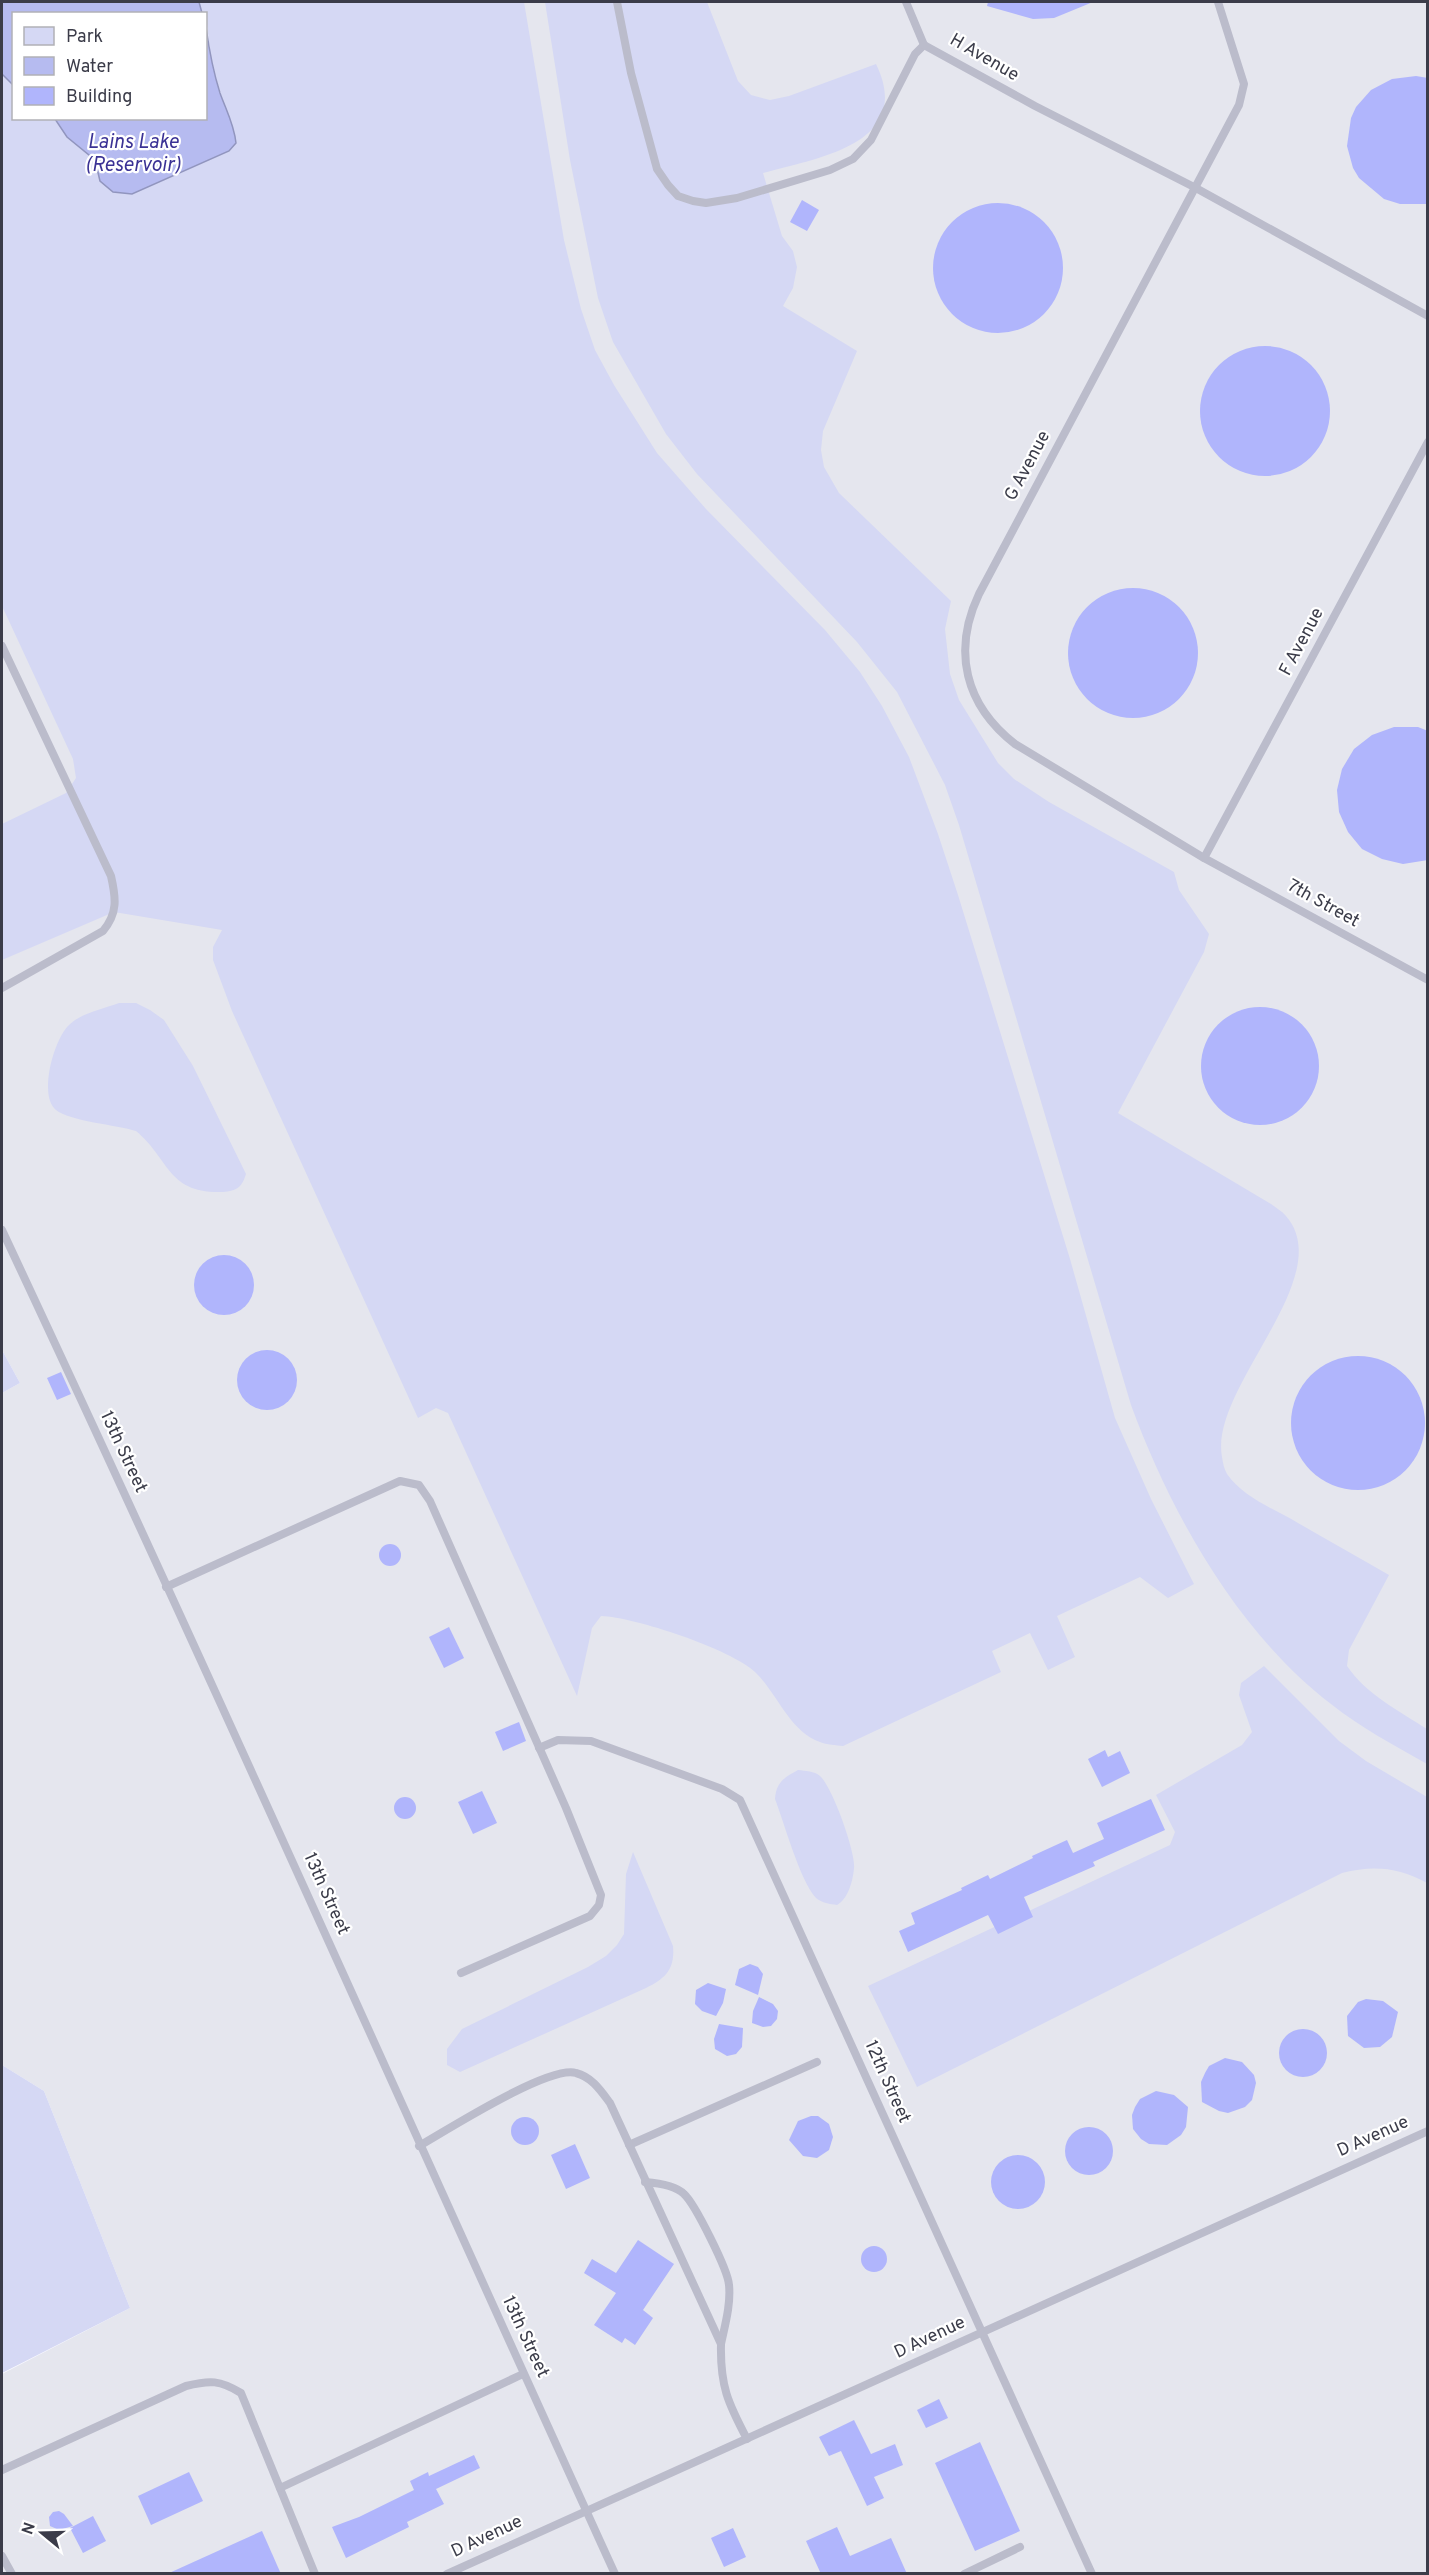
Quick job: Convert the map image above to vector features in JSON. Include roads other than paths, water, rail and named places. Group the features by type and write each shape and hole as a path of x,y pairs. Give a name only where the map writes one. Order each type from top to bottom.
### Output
{"lane":[{"name":"H Avenue","path":"617,2 631,73 657,169 678,196 706,203 737,198 830,171 853,159 871,140 915,54 924,45 1035,106 1194,187 1428,316"},
{"path":"906,2 924,45"},
{"name":"G Avenue","path":"1204,858 1003,735 988,719 973,692 964,650 966,624 978,594 1235,113 1243,94 1244,84 1218,2"},
{"name":"F Avenue","path":"1204,858 1428,442"},
{"path":"2,646 111,876 116,899 111,921 103,931 2,988"},
{"name":"7th Street","path":"1204,858 1428,980"},
{"name":"13th Street","path":"2,1230 309,1896 419,2146 615,2574"},
{"path":"166,1587 400,1481 420,1485 430,1501 601,1895 599,1905 590,1916 461,1973"},
{"name":"12th Street","path":"539,1748 558,1740 568,1739 598,1743 722,1789 740,1800 1092,2574"},
{"path":"629,2145 817,2062"},
{"path":"419,2146 523,2089 565,2072 584,2076 603,2093 610,2103 721,2344"},
{"name":"D Avenue","path":"447,2574 586,2509 747,2439 1428,2131"},
{"path":"645,2182 671,2186 685,2194 729,2282 721,2344 722,2378 725,2393 747,2439"},
{"path":"279,2488 524,2374"},
{"path":"2,2470 186,2386 204,2381 224,2383 241,2394 315,2574"},
{"path":"964,2574 1020,2547"},
{"path":"2,2556 12,2574"}],"water":[{"path":"2,2 199,2 202,12 12,12 12,84 2,74"},
{"name":"Lains Lake (Reservoir)","path":"207,33 215,76 235,136 236,143 229,151 132,194 113,192 100,181 95,160 67,137 56,120 207,120"}]}
